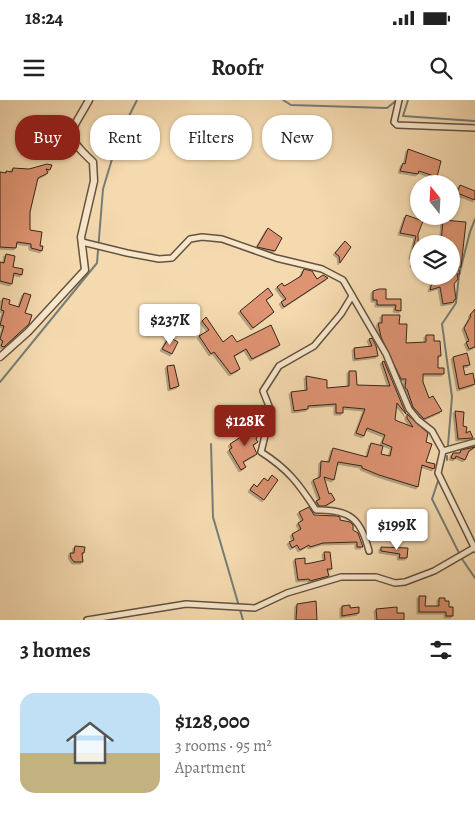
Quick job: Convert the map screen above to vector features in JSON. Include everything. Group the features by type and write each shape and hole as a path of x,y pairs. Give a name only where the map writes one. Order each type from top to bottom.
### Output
{"street":[{"path":"0,357 28,332 85,270 82,242 94,181 93,162 73,144 71,138 74,128 89,100"},
{"path":"399,100 394,113 394,122 405,126 475,128"},
{"path":"82,242 159,259 172,258 190,239 202,237 222,239 276,258 332,272 343,280 386,354 409,409 437,438 443,451 438,473 455,505 474,549 414,580 395,583 376,577 341,577 287,593 255,608 186,604 87,620"},
{"path":"352,296 341,314 314,346 279,366 263,391 271,411 261,452 280,464 295,479 316,510 332,509 350,515 364,531 369,551"},
{"path":"443,451 475,442"}],"building":[{"path":"408,149 441,161 438,175 419,171 418,174 400,171 403,163 405,164"},
{"path":"47,164 52,165 50,170 46,169 48,173 38,178 30,212 30,230 42,232 40,246 43,246 42,251 31,248 31,244 17,242 16,248 0,247 0,172 12,172 13,168 29,169"},
{"path":"460,185 475,191 475,200 460,194"},
{"path":"406,215 410,216 410,225 421,225 418,235 400,233"},
{"path":"460,221 466,222 461,267 460,235 442,235 443,225 460,225"},
{"path":"268,228 282,238 275,251 257,247"},
{"path":"345,241 351,247 340,263 339,256 335,253"},
{"path":"6,254 15,256 13,267 23,269 22,275 14,273 12,284 0,281 0,262 4,263"},
{"path":"304,269 312,271 317,279 323,275 328,278 284,307 281,302 286,299 277,287 282,283 284,286 301,276"},
{"path":"431,285 454,285 456,299 454,302 443,304 440,287 430,290"},
{"path":"268,288 273,295 266,300 274,312 253,328 240,311"},
{"path":"386,289 386,299 401,299 401,311 395,310 396,305 377,305 377,300 373,300 373,291"},
{"path":"24,293 31,295 25,313 32,315 29,324 4,347 1,346 3,341 0,339 4,326 0,325 4,311 1,310 3,298 10,300 9,304 19,307"},
{"path":"185,305 194,318 180,328 171,315"},
{"path":"475,309 475,347 469,349 466,342 469,341 464,328"},
{"path":"382,315 400,315 399,324 407,324 406,343 426,342 426,335 434,335 434,341 440,341 441,356 438,356 438,368 444,368 444,374 423,374 423,382 429,398 433,396 442,411 424,419 413,407 405,388 406,379 401,379 381,337 378,323 382,323"},
{"path":"206,317 223,342 232,335 237,342 271,325 280,345 252,359 246,349 234,356 240,369 231,374 214,352 211,354 199,336 209,330 202,321"},
{"path":"169,337 178,342 172,354 162,349"},
{"path":"372,338 378,356 355,359 354,348 372,346 369,339"},
{"path":"467,353 470,365 463,366 465,375 473,373 475,384 459,389 453,357"},
{"path":"384,361 406,414 397,403 395,420 413,427 407,418 407,414 428,433 426,442 432,444 426,462 435,464 434,469 422,465 418,487 379,475 362,468 362,466 338,462 334,480 324,477 329,494 331,493 335,500 325,506 319,506 316,501 320,499 313,480 320,477 321,461 329,462 333,448 367,457 371,443 383,446 381,454 390,456 392,447 382,443 385,435 367,428 364,436 356,433 365,409 343,407 343,413 336,413 336,404 308,406 308,409 294,411 291,392 307,390 306,376 327,380 327,388 349,386 349,371 356,371 357,385 390,386 382,362"},
{"path":"174,365 179,386 170,389 167,366"},
{"path":"455,411 464,412 463,426 467,427 466,433 470,431 473,438 458,439"},
{"path":"264,422 256,439 258,442 253,445 257,454 243,462 246,467 241,470 229,450 232,448 230,444"},
{"path":"475,447 469,451 465,460 456,456 455,459 451,458 453,453 460,453 461,450"},
{"path":"272,475 278,480 264,500 250,490 254,484 257,487 264,478 268,481"},
{"path":"309,507 314,515 337,516 340,517 340,520 350,522 353,525 353,530 358,533 363,547 357,547 357,542 323,543 310,547 309,545 300,550 297,545 292,548 289,542 294,540 292,534 301,529 298,523 303,520 299,512"},
{"path":"75,546 85,547 84,553 82,553 83,562 74,562 71,558 70,553 74,553"},
{"path":"381,547 408,548 407,558 399,558 400,554 381,551"},
{"path":"324,552 330,552 332,569 327,569 329,576 310,581 309,579 298,580 295,559 305,558 305,564 325,560"},
{"path":"419,596 426,596 425,606 439,606 439,598 445,598 445,601 449,601 449,607 453,607 453,616 446,616 446,612 419,612"},
{"path":"316,601 317,620 296,620 297,604"},
{"path":"350,605 350,608 359,607 359,613 342,616 342,606"},
{"path":"397,607 397,613 404,613 404,620 377,620 376,609"}],"waterway":[{"path":"0,382 97,263 103,189 119,136 137,100"},
{"path":"283,100 291,105 387,108 397,100"},
{"path":"408,100 403,116 475,121"},
{"path":"448,445 452,397 442,324 456,303 459,275 475,219"},
{"path":"211,444 213,517 243,620"},
{"path":"438,481 432,499 462,559 475,578"}]}
